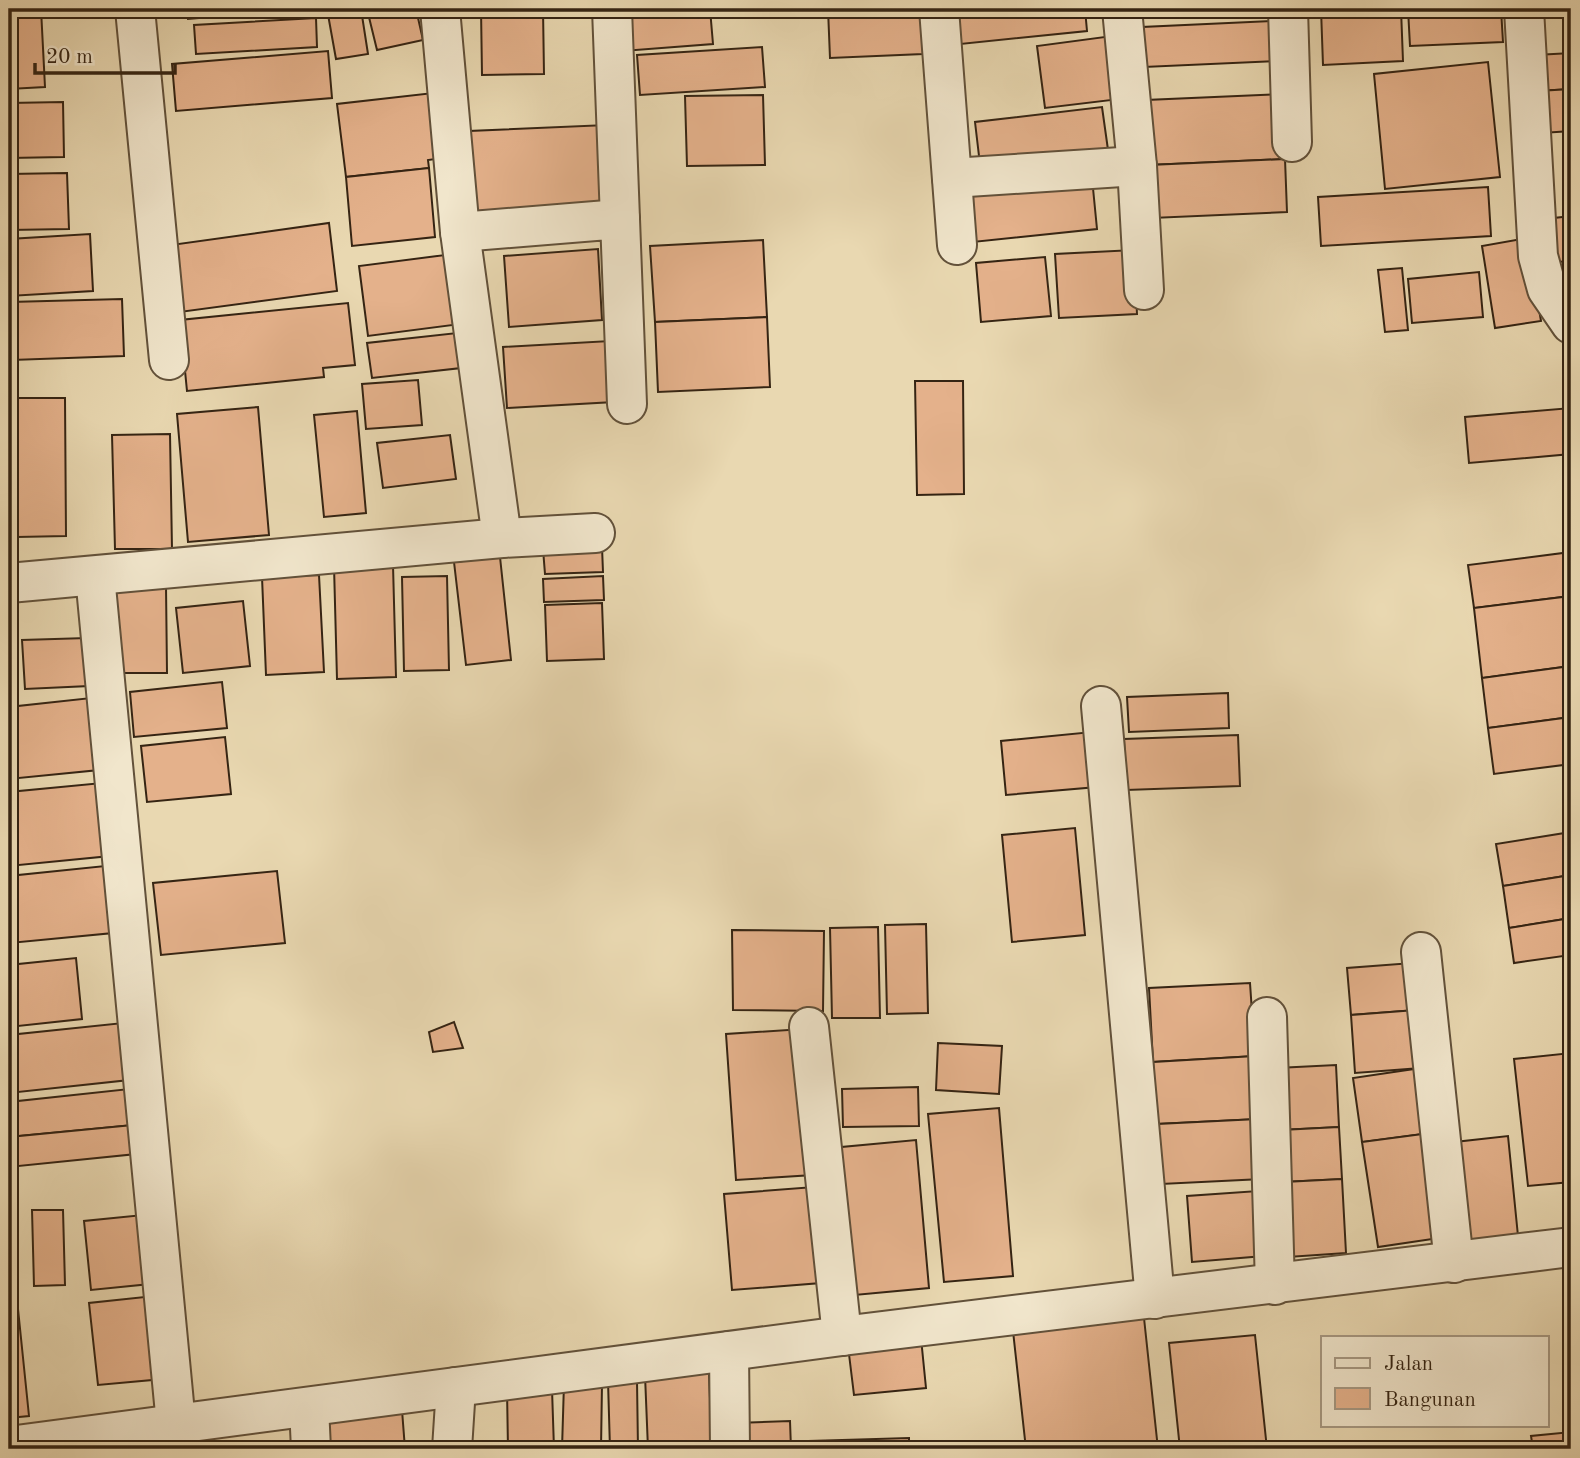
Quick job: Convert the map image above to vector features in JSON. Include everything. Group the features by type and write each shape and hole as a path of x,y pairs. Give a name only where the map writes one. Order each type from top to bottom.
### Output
{"street":[{"path":"135,9 169,360"},
{"path":"440,9 460,232 502,538"},
{"path":"612,9 627,404"},
{"path":"939,9 957,245"},
{"path":"1122,9 1137,166 1144,290"},
{"path":"1288,9 1292,142"},
{"path":"1524,9 1538,256 1547,289 1571,324"},
{"path":"952,178 1137,166"},
{"path":"460,232 620,219"},
{"path":"9,583 502,538 595,533"},
{"path":"95,576 176,1424"},
{"path":"1101,706 1155,1298"},
{"path":"1421,952 1454,1263"},
{"path":"1267,1017 1275,1285"},
{"path":"809,1027 842,1336"},
{"path":"29,1446 842,1336 1571,1247"},
{"path":"729,1351 730,1449"},
{"path":"453,1449 456,1387"},
{"path":"309,1407 311,1449"}],"building":[{"path":"9,9 41,9 45,87 9,89"},
{"path":"187,9 308,9 188,19"},
{"path":"327,9 361,9 368,54 336,59"},
{"path":"367,9 416,9 423,40 377,50"},
{"path":"481,9 543,9 544,74 482,75"},
{"path":"619,9 710,9 713,44 623,51"},
{"path":"828,9 921,9 923,54 830,58"},
{"path":"947,9 1085,9 1087,31 951,45"},
{"path":"1321,9 1401,9 1403,61 1323,65"},
{"path":"1408,9 1501,9 1503,42 1410,46"},
{"path":"316,18 317,47 196,54 194,25"},
{"path":"1274,21 1276,61 1144,67 1142,27"},
{"path":"1112,36 1120,99 1045,108 1037,46"},
{"path":"762,47 765,87 640,95 637,55"},
{"path":"328,51 332,98 176,111 172,64"},
{"path":"1571,53 1571,89 1538,91 1536,55"},
{"path":"1488,62 1500,177 1385,189 1374,74"},
{"path":"1571,89 1571,131 1542,133 1538,91"},
{"path":"442,92 449,157 428,160 429,168 346,177 337,104"},
{"path":"1282,94 1285,159 1149,165 1146,100"},
{"path":"763,95 765,165 687,166 685,96"},
{"path":"63,102 64,157 9,158 9,103"},
{"path":"1102,107 1109,157 981,173 975,122"},
{"path":"607,125 611,206 473,212 469,131"},
{"path":"1285,159 1287,212 1152,218 1149,165"},
{"path":"429,168 435,237 352,246 346,177"},
{"path":"67,173 69,229 9,230 9,174"},
{"path":"1092,178 1097,229 973,242 967,191"},
{"path":"1488,187 1491,236 1321,246 1318,197"},
{"path":"1571,216 1571,261 1557,262 1554,218"},
{"path":"329,223 337,291 180,312 171,245"},
{"path":"90,234 93,291 9,296 9,239"},
{"path":"1527,238 1541,321 1495,328 1482,246"},
{"path":"763,240 767,317 655,322 650,246"},
{"path":"598,249 602,320 509,327 504,256"},
{"path":"1134,250 1137,314 1059,318 1055,254"},
{"path":"445,255 453,325 368,336 359,266"},
{"path":"1045,257 1051,316 981,322 976,263"},
{"path":"1402,268 1408,330 1385,332 1378,270"},
{"path":"1479,272 1483,317 1412,323 1408,279"},
{"path":"122,299 124,356 12,360 10,302"},
{"path":"348,303 355,365 323,368 324,377 187,391 180,320"},
{"path":"767,317 770,387 658,392 655,322"},
{"path":"457,333 461,368 372,378 367,343"},
{"path":"610,341 614,402 507,408 503,347"},
{"path":"418,380 422,425 366,429 362,384"},
{"path":"915,381 963,381 964,494 917,495"},
{"path":"15,398 65,398 66,536 17,537"},
{"path":"258,407 269,535 188,542 177,414"},
{"path":"1571,408 1571,454 1469,463 1465,417"},
{"path":"357,411 366,513 324,517 314,415"},
{"path":"170,434 172,549 115,549 112,435"},
{"path":"450,435 456,479 383,488 377,443"},
{"path":"602,547 603,572 545,574 543,549"},
{"path":"1571,552 1571,596 1474,608 1468,565"},
{"path":"500,557 511,660 466,665 454,562"},
{"path":"393,565 396,677 337,679 334,566"},
{"path":"319,575 324,672 266,675 262,577"},
{"path":"447,576 449,670 404,671 402,577"},
{"path":"603,576 604,600 544,602 543,579"},
{"path":"109,586 166,586 167,673 110,673"},
{"path":"1571,596 1571,666 1482,678 1474,608"},
{"path":"243,601 250,666 183,673 176,608"},
{"path":"602,603 604,659 547,661 545,605"},
{"path":"87,638 89,686 25,689 22,640"},
{"path":"1571,666 1571,717 1488,728 1482,678"},
{"path":"222,682 227,728 134,737 130,692"},
{"path":"1228,693 1229,728 1129,732 1127,697"},
{"path":"91,698 99,770 9,779 9,707"},
{"path":"1571,717 1571,764 1494,774 1488,728"},
{"path":"1092,732 1097,787 1006,795 1001,741"},
{"path":"1238,735 1240,786 1126,790 1124,739"},
{"path":"225,737 231,794 147,802 141,746"},
{"path":"102,783 110,856 9,866 9,792"},
{"path":"1075,828 1085,935 1012,942 1002,835"},
{"path":"1571,832 1571,875 1503,886 1496,844"},
{"path":"105,866 113,933 10,943 9,876"},
{"path":"277,871 285,943 161,955 153,883"},
{"path":"1571,875 1571,918 1509,928 1503,886"},
{"path":"1571,918 1571,955 1514,963 1509,928"},
{"path":"926,924 928,1013 887,1014 885,925"},
{"path":"878,927 880,1018 832,1018 830,928"},
{"path":"732,930 824,931 823,1011 733,1010"},
{"path":"76,958 82,1019 9,1027 9,965"},
{"path":"1412,963 1416,1010 1351,1015 1347,968"},
{"path":"1250,983 1255,1056 1153,1062 1149,988"},
{"path":"1416,1010 1421,1068 1355,1073 1351,1015"},
{"path":"454,1022 463,1048 433,1052 429,1032"},
{"path":"123,1023 129,1080 9,1093 9,1035"},
{"path":"803,1029 813,1175 736,1180 726,1034"},
{"path":"938,1043 1002,1046 999,1094 936,1090"},
{"path":"1571,1053 1571,1182 1528,1186 1514,1059"},
{"path":"1255,1056 1258,1119 1157,1124 1153,1062"},
{"path":"1336,1065 1339,1127 1281,1130 1277,1068"},
{"path":"1421,1068 1430,1133 1362,1142 1353,1078"},
{"path":"918,1087 919,1126 843,1127 842,1089"},
{"path":"129,1089 133,1125 9,1137 9,1102"},
{"path":"999,1108 1013,1276 944,1282 928,1114"},
{"path":"1258,1119 1262,1179 1161,1184 1157,1124"},
{"path":"133,1125 136,1154 9,1167 9,1137"},
{"path":"1339,1127 1342,1179 1284,1182 1281,1130"},
{"path":"1430,1133 1446,1237 1378,1247 1362,1142"},
{"path":"1508,1136 1518,1236 1458,1243 1446,1143"},
{"path":"916,1140 929,1288 844,1296 831,1148"},
{"path":"1342,1179 1346,1253 1288,1257 1284,1182"},
{"path":"814,1187 821,1283 732,1290 724,1194"},
{"path":"1258,1191 1264,1256 1192,1262 1187,1196"},
{"path":"32,1210 63,1210 65,1285 34,1286"},
{"path":"143,1215 150,1284 91,1290 84,1221"},
{"path":"154,1296 163,1379 98,1385 89,1303"},
{"path":"18,1309 29,1416 9,1418 9,1310"},
{"path":"1144,1318 1158,1449 1026,1449 1013,1331"},
{"path":"1255,1335 1267,1449 1180,1449 1169,1343"},
{"path":"921,1338 926,1388 854,1395 848,1346"},
{"path":"709,1373 712,1449 648,1449 645,1375"},
{"path":"608,1381 637,1381 638,1449 610,1449"},
{"path":"564,1383 602,1384 601,1449 562,1449"},
{"path":"552,1389 554,1449 508,1449 507,1390"},
{"path":"402,1410 405,1449 319,1449 316,1418"},
{"path":"790,1421 791,1449 738,1449 736,1423"},
{"path":"1571,1432 1571,1449 1533,1449 1531,1436"},
{"path":"186,1437 187,1449 103,1449"},
{"path":"909,1438 909,1449 809,1449 809,1441"}]}
